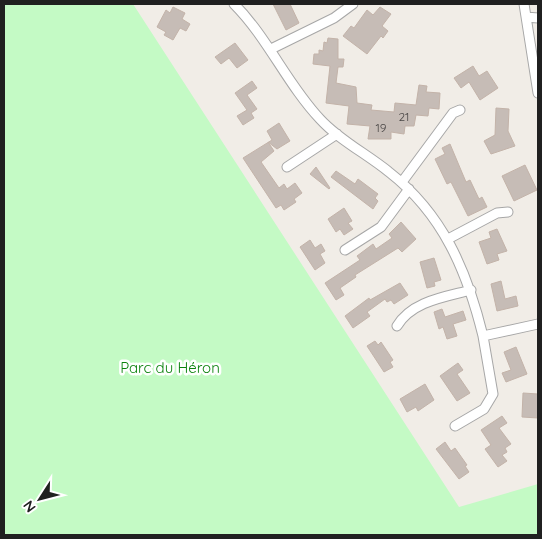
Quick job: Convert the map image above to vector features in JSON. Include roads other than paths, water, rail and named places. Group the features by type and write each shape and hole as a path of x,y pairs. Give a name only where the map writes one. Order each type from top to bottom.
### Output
{"street":[{"path":"234,4 271,50 310,108 337,134 406,186 434,218 448,239 471,290 483,336 493,394 484,409 455,426"},
{"path":"271,50 334,18 353,4"},
{"path":"524,4 538,92"},
{"path":"526,17 538,18"},
{"path":"345,250 381,227 453,113 460,110"},
{"path":"288,167 337,134"},
{"path":"448,239 497,213 508,212"},
{"path":"396,326 400,320 426,302 471,290"},
{"path":"483,336 538,324"}],"park label":[{"name":"Parc du Héron","path":"170,368"}]}
